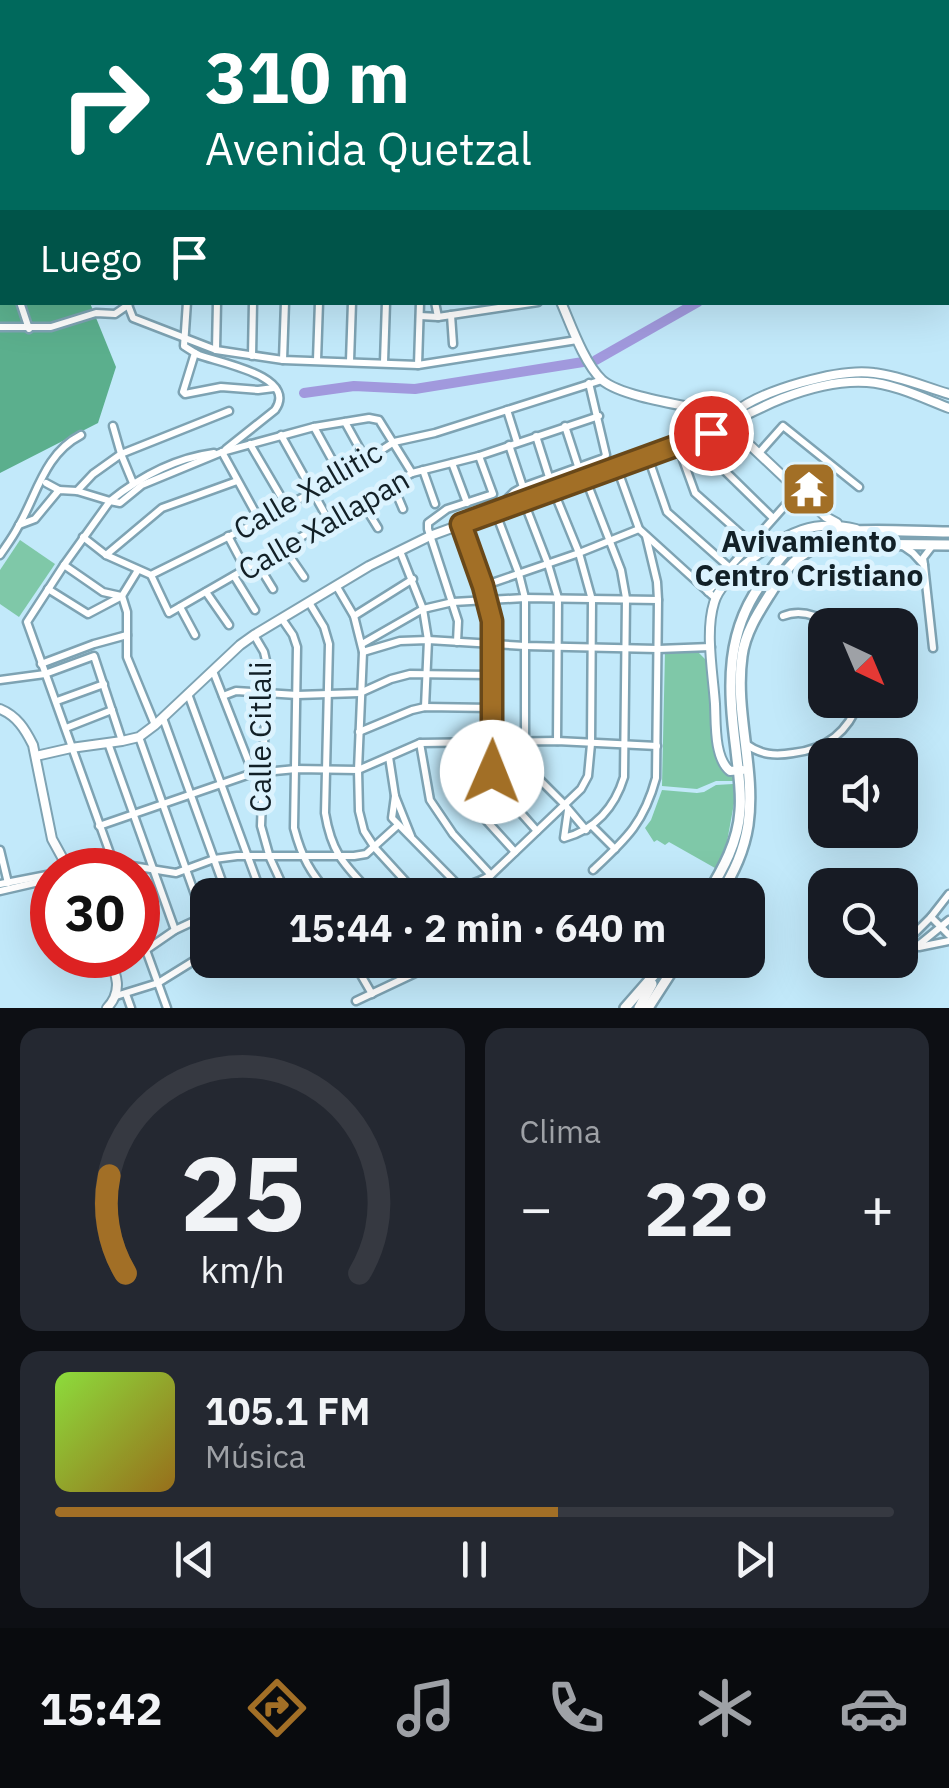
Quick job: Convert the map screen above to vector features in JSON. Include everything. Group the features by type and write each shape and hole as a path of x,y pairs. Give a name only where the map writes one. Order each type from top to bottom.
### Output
{"main road":[{"path":"830,534 841,526"},
{"path":"729,878 745,842 750,806 730,705 730,668 738,629 754,592 800,541 830,534 949,532"},
{"path":"717,878 735,839 740,814 746,744 742,657 750,630 784,570 807,550 825,544 949,545"},
{"path":"624,1008 653,978"},
{"path":"639,1008 655,978"},
{"path":"652,1005 668,978"}],"street":[{"path":"21,305 29,328"},
{"path":"0,327 50,327 96,312 115,314 128,305"},
{"path":"129,305 134,318 186,340 216,350 283,360 418,365 578,340"},
{"path":"187,305 184,346 195,354 245,368 275,388 280,397 276,410 222,452"},
{"path":"216,350 218,305"},
{"path":"252,356 253,305"},
{"path":"283,360 285,305"},
{"path":"317,360 319,305"},
{"path":"350,361 352,305"},
{"path":"384,362 386,305"},
{"path":"418,365 420,305"},
{"path":"436,305 438,317"},
{"path":"420,316 518,305"},
{"path":"561,305 592,368 602,380 621,391 710,411 826,517 841,526"},
{"path":"452,315 453,344"},
{"path":"195,354 184,394 221,388 275,388"},
{"path":"36,756 139,736 254,636 400,550 494,511 711,433 734,412 776,391 817,378 869,372 949,394"},
{"name":"Calle Xallitic","path":"151,576 313,492 394,442 435,433 602,380"},
{"path":"726,422 799,392 851,382 887,386 949,408"},
{"path":"494,511 523,487 604,458 607,452 590,383"},
{"path":"78,491 120,454 229,410"},
{"path":"507,410 523,487"},
{"name":"Calle Xallapan","path":"151,576 169,612 412,473 480,456 598,416"},
{"path":"46,483 59,490 120,502 138,482 222,452 314,427 368,418 380,420 412,473"},
{"path":"345,422 366,460"},
{"path":"113,426 120,454 138,482"},
{"path":"565,426 578,466"},
{"path":"759,453 784,426 858,487"},
{"path":"314,427 340,476"},
{"path":"711,433 725,471 773,518"},
{"path":"0,554 19,525 36,485 63,447 80,435"},
{"path":"281,435 329,521"},
{"path":"536,436 549,477"},
{"path":"250,444 286,506"},
{"path":"678,446 695,493 750,543"},
{"path":"222,452 260,521"},
{"path":"457,642 458,621 428,522 446,509 493,494 480,456"},
{"path":"648,457 667,512 728,567"},
{"path":"452,463 467,503"},
{"path":"617,468 639,529 712,595"},
{"path":"423,470 434,504"},
{"path":"566,807 564,838 589,828 619,794 624,777 626,598 621,570 586,480"},
{"path":"106,555 162,508 237,481"},
{"path":"392,483 403,508"},
{"path":"19,525 35,520 59,490"},
{"path":"772,755 743,772 726,768 722,760 716,730 712,595 728,567 798,491"},
{"path":"486,878 566,807 585,783 591,744 592,600 579,553 554,492"},
{"path":"107,848 27,622 110,502"},
{"path":"362,502 378,528"},
{"path":"524,502 558,598 557,742"},
{"path":"494,511 525,598 521,741 524,761 566,807 615,849"},
{"path":"461,524 492,621 492,772 497,784 537,831"},
{"path":"712,595 738,569 800,530 826,525 870,532"},
{"path":"483,586 639,529"},
{"path":"228,536 246,570"},
{"path":"594,870 633,832 656,778 658,600 646,536"},
{"path":"83,538 106,555 151,576"},
{"path":"902,545 924,565"},
{"path":"933,546 923,558 933,648"},
{"path":"284,548 304,577"},
{"path":"400,550 424,608 428,640 425,707"},
{"path":"258,562 273,588"},
{"path":"64,566 103,592 122,596"},
{"path":"48,589 88,614 122,596 138,570"},
{"path":"234,576 254,610"},
{"path":"354,616 413,579"},
{"path":"336,587 354,616 363,648 359,811 375,848 403,878"},
{"path":"206,592 228,625"},
{"path":"122,596 127,612 127,658 155,726"},
{"path":"363,648 424,608 452,602 525,598 658,600"},
{"path":"310,604 330,644 325,813 329,838 338,856 358,878"},
{"path":"180,607 195,635"},
{"path":"783,616 808,614"},
{"path":"282,619 297,647 294,828 302,857 315,878"},
{"path":"42,664 126,636"},
{"name":"Calle Citlali","path":"254,636 267,666 261,826 279,878"},
{"path":"363,648 428,640 525,646 711,647"},
{"path":"0,680 45,674 94,656 122,741"},
{"path":"213,672 253,773"},
{"path":"222,696 236,691 360,693 391,679 426,674 491,675"},
{"path":"57,701 104,684"},
{"path":"188,694 256,878"},
{"path":"359,732 425,707 492,708"},
{"path":"0,708 26,731 36,756 52,839 58,848"},
{"path":"66,728 112,710"},
{"path":"163,718 221,878"},
{"path":"746,744 772,755 807,752 832,741 853,718"},
{"path":"139,736 190,882"},
{"path":"99,826 264,770 358,770 420,743 521,741 657,746"},
{"path":"455,742 458,776 465,797 515,852"},
{"path":"108,743 144,848"},
{"path":"420,743 430,800 453,834 491,875"},
{"path":"389,757 395,796 414,842"},
{"path":"395,796 392,818 451,878"},
{"path":"160,871 176,873 214,859 248,856 366,854 398,825"},
{"path":"0,850 4,887 30,881"},
{"path":"160,890 176,930"},
{"path":"918,930 949,894"},
{"path":"918,948 949,938 931,917"},
{"path":"918,946 949,920"},
{"path":"160,941 190,923"},
{"path":"107,1008 121,995 158,982 190,963"},
{"path":"117,978 121,995 132,1008"},
{"path":"156,978 166,1008"},
{"path":"363,978 371,994"},
{"path":"356,1000 400,978"}],"green space":[{"path":"0,305 91,305 116,367 98,423 0,473"},
{"path":"20,540 55,564 19,617 0,604 0,570"},
{"path":"697,651 709,663 716,723 727,771 735,781 716,781 697,789 662,786 665,652"},
{"path":"733,784 735,798 720,866 715,868 669,842 654,842 645,828 662,790 697,793 716,785"}],"waterway":[{"path":"596,360 693,305"},
{"path":"304,393 354,386 415,389 583,362"}],"place":[{"name":"Avivamiento Centro Cristiano","path":"809,489"}],"route":[{"path":"492,772 492,621 461,524 711,433"}]}
